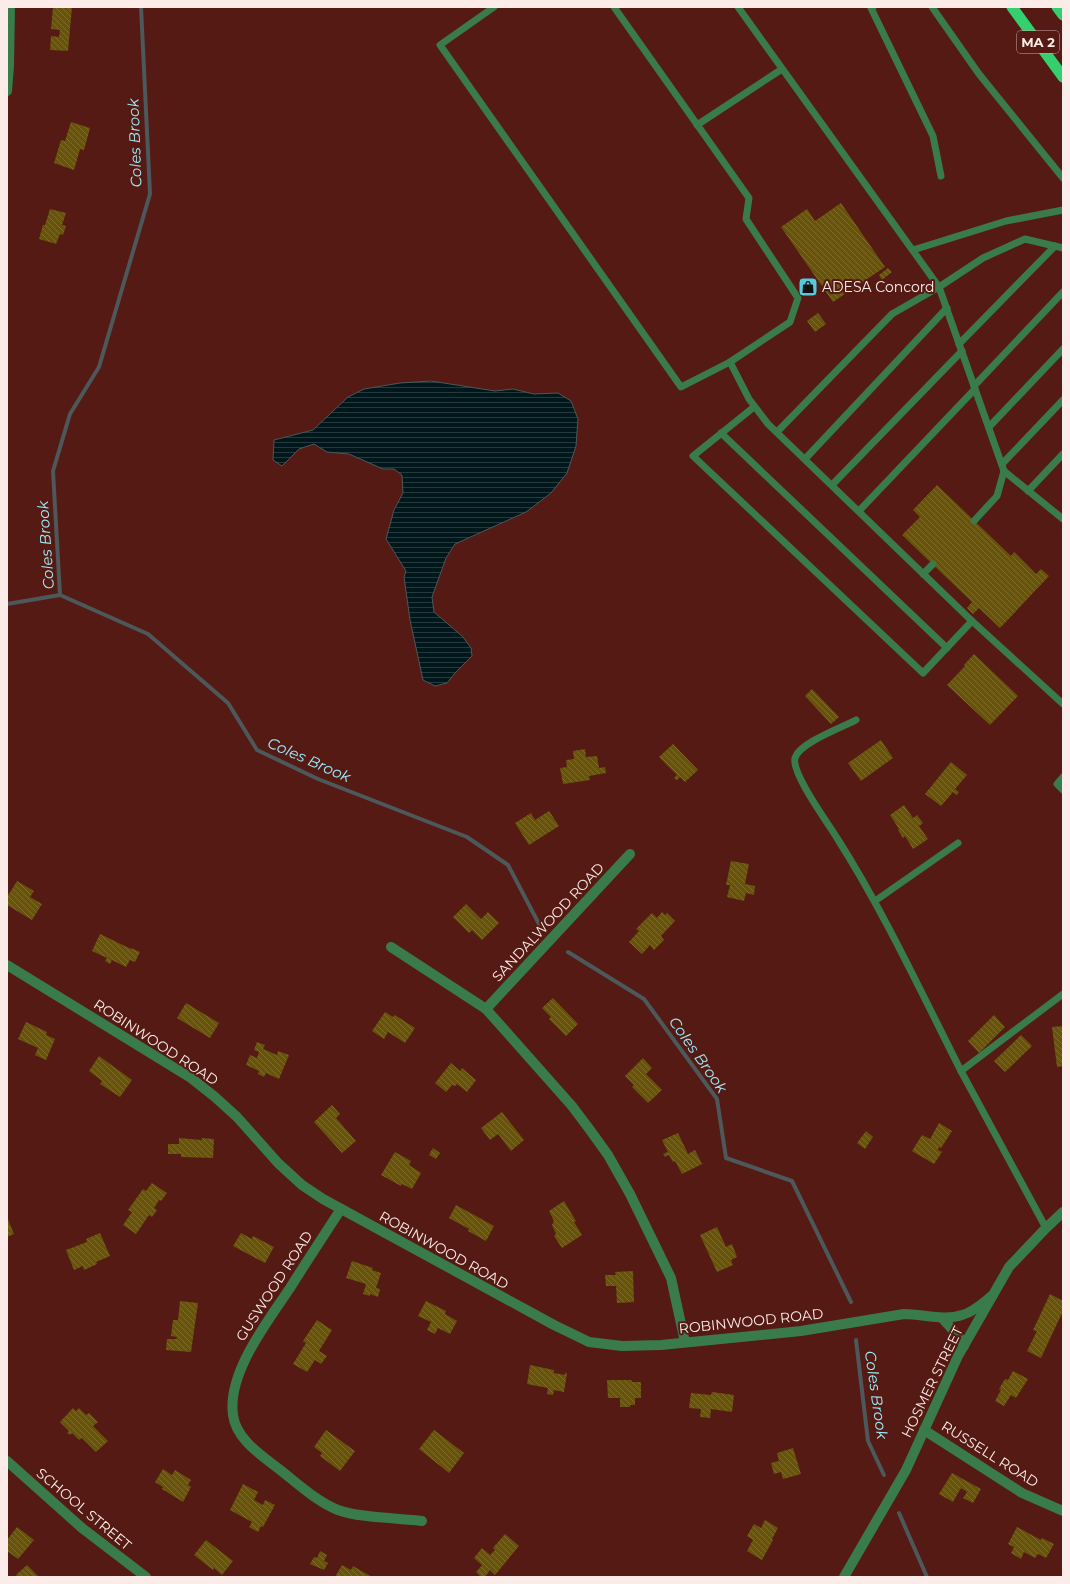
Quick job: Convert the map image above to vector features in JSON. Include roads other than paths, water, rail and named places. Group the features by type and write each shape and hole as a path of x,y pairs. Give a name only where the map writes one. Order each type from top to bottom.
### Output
{"highway":[{"name":"MA 2","path":"1012,7 1063,77"},
{"name":"MA 2","path":"1057,7 1063,15"}],"street":[{"path":"7,91 10,7"},
{"name":"SANDALWOOD ROAD","path":"486,1009 630,854"},
{"path":"391,947 486,1009 572,1106 608,1155 630,1194 671,1278 685,1342"},
{"name":"ROBINWOOD ROAD","path":"7,965 191,1078 237,1117 278,1163 302,1185 341,1209 588,1342 622,1346 685,1342 801,1331 904,1314 920,1314 942,1318 963,1315 978,1307 993,1295"},
{"name":"GUSWOOD ROAD","path":"341,1209 250,1348 233,1395 233,1416 241,1436 262,1456 323,1502 339,1510 361,1515 422,1521"},
{"name":"HOSMER STREET","path":"844,1577 906,1470 964,1346 1009,1267 1063,1212"},
{"path":"942,1318 960,1338 964,1346"},
{"name":"RUSSELL ROAD","path":"924,1430 1022,1493 1063,1511"},
{"name":"SCHOOL STREET","path":"7,1461 82,1528 146,1577"}],"lane":[{"path":"494,7 440,45 681,387 730,362 790,322 798,298 746,219 749,198 614,7"},
{"path":"738,7 939,287 1003,468 1028,491 1062,516"},
{"path":"873,7 871,8 933,136 942,176"},
{"path":"932,7 979,74 1063,178"},
{"path":"697,125 782,69"},
{"path":"913,250 1006,221 1063,210"},
{"path":"777,432 892,314 939,287 983,258 1025,239 1063,248"},
{"path":"959,344 1055,246"},
{"path":"859,511 1063,292"},
{"path":"805,459 947,308"},
{"path":"989,427 1063,349"},
{"path":"832,485 962,352"},
{"path":"730,362 754,406 777,432 972,621 1063,704"},
{"path":"974,521 997,496 1003,468 1063,400"},
{"path":"754,406 693,456 923,673 972,621"},
{"path":"721,433 947,648"},
{"path":"1028,491 1063,454"},
{"path":"923,574 932,564"},
{"path":"856,720 806,745 798,751 795,760 800,780 875,901 961,1071 1046,1228"},
{"path":"1063,778 1057,784 1063,790"},
{"path":"875,901 958,843"},
{"path":"961,1071 1063,994"}],"water":[{"path":"431,381 495,391 513,389 534,394 558,393 571,401 578,419 576,446 567,473 551,493 526,512 455,544 446,558 432,597 434,612 463,637 471,648 472,656 447,683 435,686 423,680 410,620 404,577 406,571 386,539 394,510 403,493 402,475 394,469 383,469 349,454 327,452 314,444 299,449 282,466 273,460 274,440 313,430 348,397 364,389 400,383"}],"waterway":[{"name":"Coles Brook","path":"141,7 150,194 99,367 70,414 53,471 60,595 148,634 228,703 257,750 318,779 467,837 508,865 539,924"},
{"path":"7,604 60,595"},
{"name":"Coles Brook","path":"568,952 644,999 717,1099 726,1158 792,1181 851,1302"},
{"name":"Coles Brook","path":"856,1340 868,1441 884,1475"},
{"name":"Coles Brook","path":"899,1513 927,1577"}],"place":[{"name":"ADESA Concord","path":"808,287"}]}
